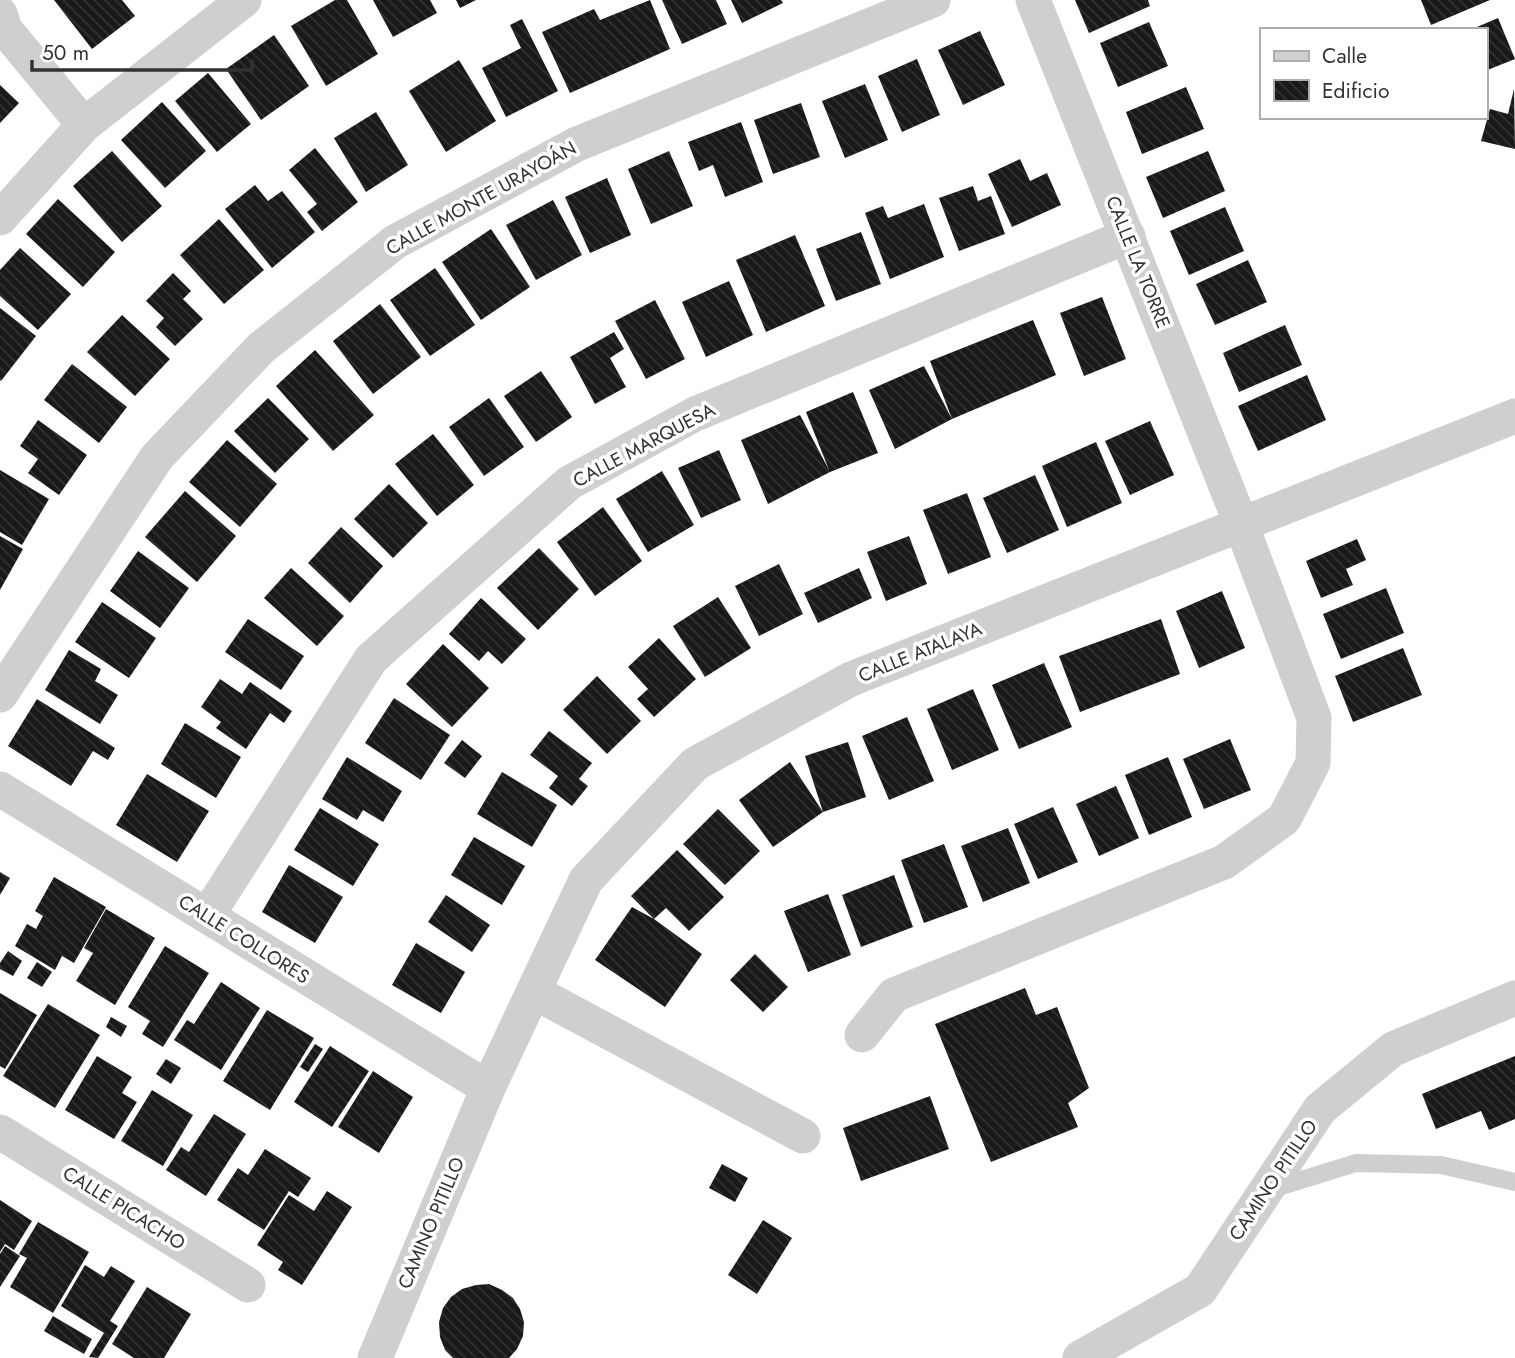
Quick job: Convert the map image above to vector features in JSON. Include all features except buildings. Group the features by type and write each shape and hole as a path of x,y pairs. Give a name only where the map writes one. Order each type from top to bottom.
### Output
{"street":[{"path":"0,218 84,125 244,0"},
{"name":"CALLE MONTE URAYOÁN","path":"0,695 157,457 261,348 395,242 577,144 933,0"},
{"name":"CALLE LA TORRE","path":"862,1035 894,995 1224,862 1284,819 1313,763 1314,718 1241,524 1033,0"},
{"path":"0,14 5,29 84,125"},
{"name":"CALLE MARQUESA","path":"207,916 372,659 569,483 695,414 1128,236"},
{"name":"CALLE ATALAYA","path":"488,1088 586,880 695,764 851,679 1515,416"},
{"name":"CALLE COLLORES","path":"0,789 488,1088"},
{"path":"534,992 803,1136"},
{"name":"CAMINO PITILLO","path":"1080,1358 1200,1290 1320,1109 1394,1049 1515,998"},
{"name":"CAMINO PITILLO","path":"375,1358 488,1088"},
{"name":"CALLE PICACHO","path":"0,1132 248,1285"}],"lane":[{"path":"1266,1191 1356,1163 1441,1165 1515,1182"}]}
